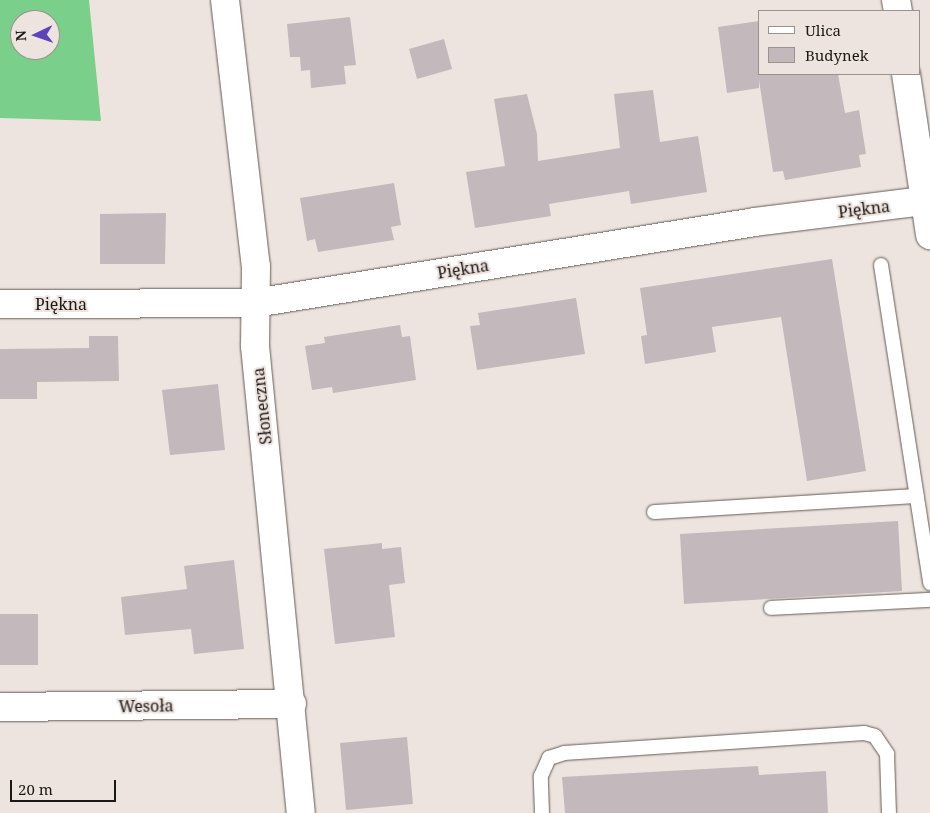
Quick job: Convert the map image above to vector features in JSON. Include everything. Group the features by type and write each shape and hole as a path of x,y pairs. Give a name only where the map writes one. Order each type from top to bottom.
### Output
{"street":[{"name":"Słoneczna","path":"225,0 256,266 255,346 292,704 301,813"},
{"path":"906,75 930,235"},
{"name":"Piękna","path":"0,304 256,303 755,222 924,201"},
{"name":"Wesoła","path":"0,707 292,704"}],"lane":[{"path":"881,264 930,583"},
{"path":"654,512 916,496"},
{"path":"771,608 930,600"},
{"path":"542,813 541,776 549,758 564,753 864,733 875,736 887,754 889,813"}],"green space":[{"path":"0,0 89,0 101,121 0,118"}],"building":[{"path":"350,17 356,65 344,66 346,84 311,88 310,70 301,71 300,57 290,57 287,24"},
{"path":"758,21 758,75 838,75 845,113 859,110 866,154 859,155 861,167 785,180 783,171 773,172 759,80 759,88 727,93 718,27"},
{"path":"444,39 452,69 417,79 409,49"},
{"path":"653,90 660,142 698,136 707,192 631,204 629,191 549,204 551,216 475,228 466,172 505,166 494,99 527,94 537,134 538,161 620,148 614,94"},
{"path":"394,183 401,225 391,227 394,240 318,252 315,239 307,241 300,198"},
{"path":"166,213 165,264 100,264 100,214"},
{"path":"832,259 866,471 807,481 781,317 712,327 716,352 645,364 641,336 647,335 640,288"},
{"path":"576,298 585,354 477,370 470,326 480,325 478,313"},
{"path":"400,325 402,337 410,336 416,380 333,393 332,387 312,390 305,346 325,343 324,337"},
{"path":"89,336 118,336 119,381 37,382 37,399 0,399 0,349 89,348"},
{"path":"218,384 225,450 170,455 162,390"},
{"path":"898,521 902,591 684,604 680,534"},
{"path":"382,543 382,549 401,547 405,583 389,585 395,637 335,644 324,549"},
{"path":"234,560 244,649 194,654 191,629 125,635 121,597 187,589 184,566"},
{"path":"0,614 38,614 38,665 0,665"},
{"path":"407,737 413,804 346,810 340,743"},
{"path":"758,766 759,775 826,771 828,813 565,813 562,777"}]}
